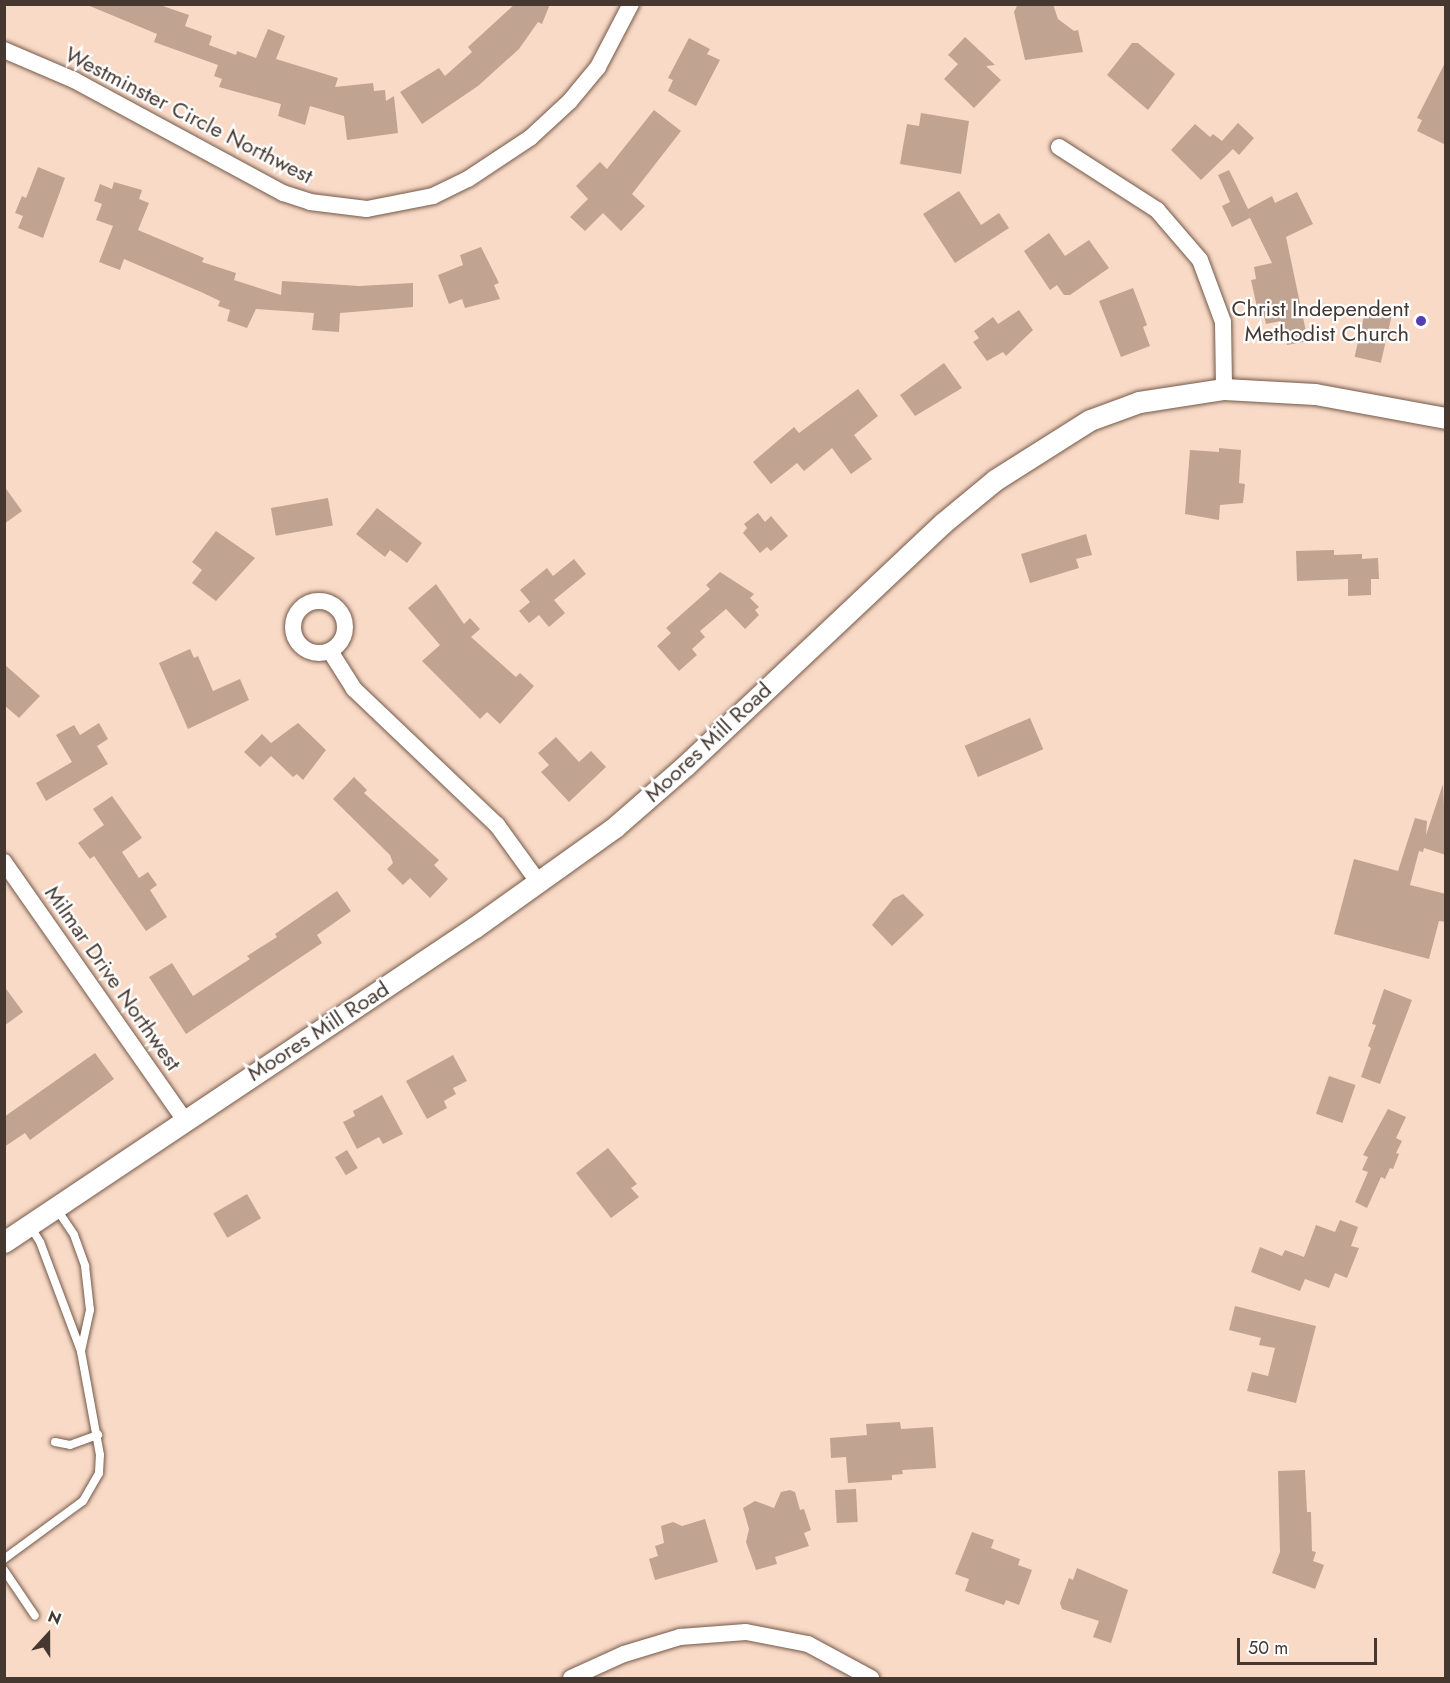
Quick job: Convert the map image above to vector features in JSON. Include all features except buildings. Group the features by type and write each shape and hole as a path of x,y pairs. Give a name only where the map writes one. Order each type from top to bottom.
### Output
{"street":[{"name":"Westminster Circle Northwest","path":"4,50 74,80 284,193 320,204 367,209 433,196 468,179 530,138 570,101 598,67 631,4"},
{"path":"1059,147 1157,210 1200,260 1223,322 1224,389"},
{"name":"Moores Mill Road","path":"4,1242 184,1119 539,883 653,795 886,572 995,480 1069,432 1112,410 1167,395 1224,389 1315,394 1446,418"},
{"path":"330,651 354,689 497,825 539,883"},
{"name":"Milmar Drive Northwest","path":"4,862 184,1119"},
{"path":"571,1678 624,1654 680,1637 747,1632 808,1644 871,1678"}],"lane":[{"path":"56,1208 74,1236 85,1266 90,1310 81,1351"},
{"path":"4,1559 82,1500 99,1473 98,1435 81,1351 30,1226"},
{"path":"55,1442 70,1445 98,1435"},
{"path":"4,1570 35,1616"}],"place":[{"name":"Christ Independent Methodist Church","path":"1421,321"}]}
